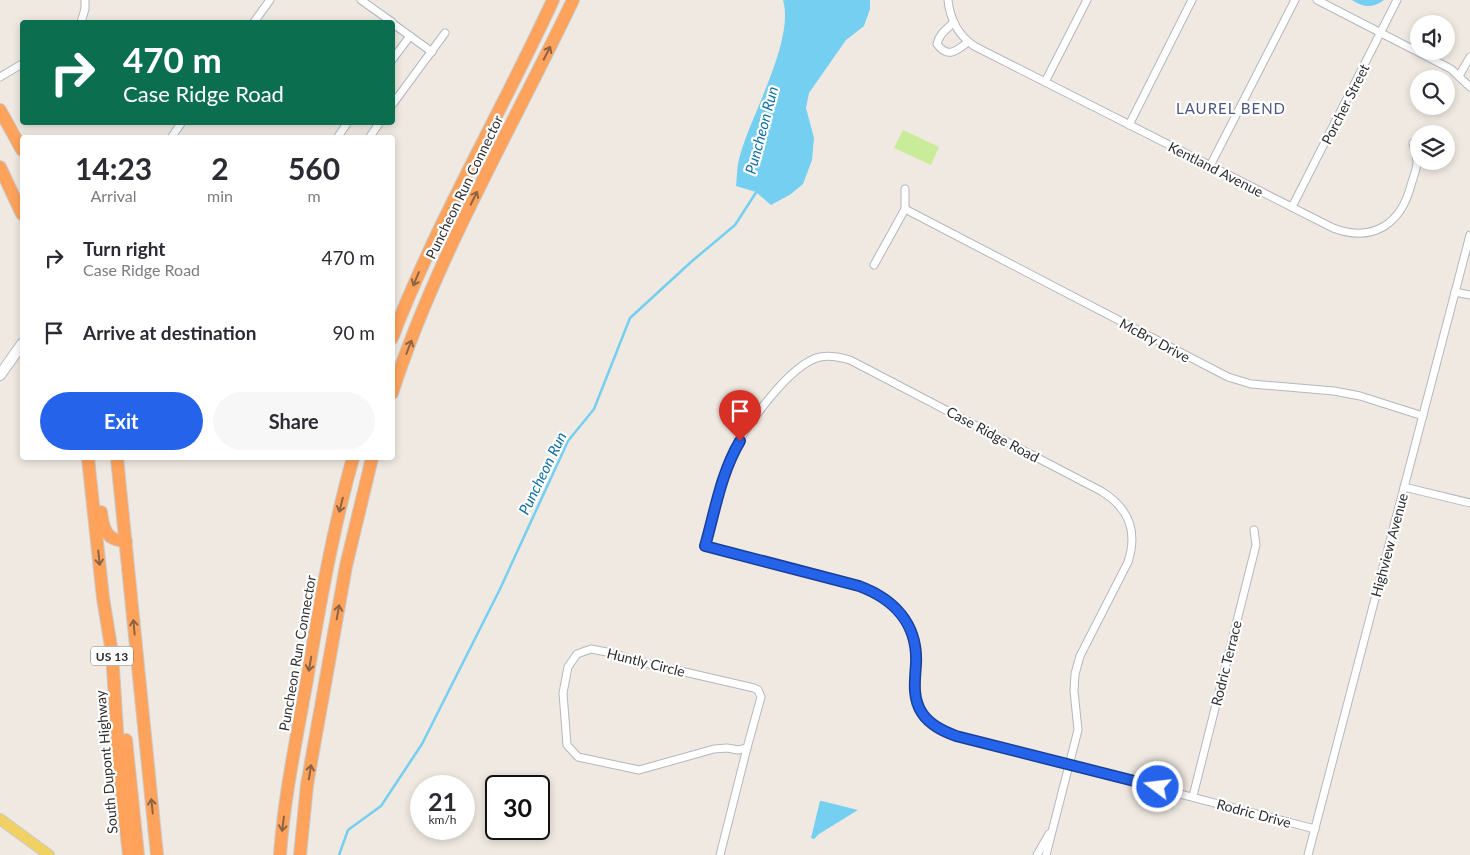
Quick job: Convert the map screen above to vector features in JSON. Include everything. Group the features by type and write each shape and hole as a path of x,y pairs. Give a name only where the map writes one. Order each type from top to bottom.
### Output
{"highway":[{"name":"Puncheon Run Connector","path":"395,331 447,211 553,0"},
{"name":"Puncheon Run Connector","path":"395,385 422,313 450,247 573,0"},
{"path":"0,110 20,146"},
{"path":"0,119 10,128"},
{"path":"0,167 20,210"},
{"name":"South Dupont Highway","path":"88,460 103,598 112,653 120,777 129,855"},
{"path":"95,460 103,522 111,538 115,541 126,540"},
{"name":"US 13","path":"116,460 157,855"},
{"name":"Puncheon Run Connector","path":"280,855 286,799 324,580 340,506 352,460"},
{"path":"300,855 307,785 343,585 355,524 371,460"},
{"path":"112,653 127,749 138,855"},
{"path":"120,777 121,855"}],"main road":[{"path":"0,820 49,855"}],"street":[{"path":"82,20 85,10 85,0"},
{"path":"255,20 270,0"},
{"path":"361,0 388,20"},
{"name":"Kentland Avenue","path":"948,0 958,31 968,42 1210,166 1346,233 1361,234 1373,232 1394,219 1408,198 1415,170"},
{"path":"1045,82 1088,0"},
{"path":"1129,125 1192,0"},
{"path":"1210,166 1295,0"},
{"path":"1317,0 1451,69 1470,87"},
{"name":"Porcher Street","path":"1292,207 1398,0"},
{"path":"954,22 942,33 937,44 943,52 948,53 956,51 968,42"},
{"path":"395,25 432,52"},
{"path":"395,101 445,33"},
{"path":"395,56 410,36"},
{"path":"1460,76 1470,57"},
{"path":"0,77 20,65"},
{"path":"874,265 905,209 905,189"},
{"name":"McBry Drive","path":"905,209 1228,378 1251,384 1342,392 1423,416"},
{"name":"Highview Avenue","path":"1308,855 1470,234"},
{"path":"1455,292 1470,295"},
{"path":"0,375 20,347"},
{"name":"Case Ridge Road","path":"705,546 730,458 740,441 761,409 791,374 808,362 820,357 836,356 850,360 1111,497 1122,508 1128,519 1133,548 1128,562 1080,656 1075,674 1074,691 1078,730 1051,831"},
{"path":"1404,487 1470,503"},
{"name":"Rodric Terrace","path":"1193,796 1256,545 1254,530"},
{"name":"Rodric Drive","path":"705,546 859,586 876,592 887,599 900,612 910,628 916,662 914,680 916,697 921,712 932,724 956,736 1315,829"},
{"name":"Huntly Circle","path":"720,855 761,697 758,690 592,649 577,654 568,667 563,693 567,745 578,757 640,770 714,749 728,748 738,750 747,748"},
{"path":"1036,855 1051,831"},
{"path":"1046,855 1051,831"}],"green space":[{"path":"903,130 939,147 931,165 894,148"}],"water":[{"path":"783,0 870,0 870,9 864,26 846,40 809,93 806,108 814,138 812,160 803,184 791,194 771,205 756,192 736,186 739,159 770,79 783,36 785,17"},
{"path":"1352,0 1384,0 1368,6"},
{"path":"820,801 858,810 814,839 811,838"}],"waterway":[{"name":"Puncheon Run","path":"339,855 348,830 381,806 422,744 500,589 568,441 594,409 630,318 735,225 757,191"}],"district":[{"name":"LAUREL BEND","path":"1231,108"}],"route":[{"path":"740,441 730,458 705,546 859,586 876,592 887,599 900,612 910,628 916,662 914,680 916,697 921,712 932,724 943,731 956,736 1158,787"}]}
